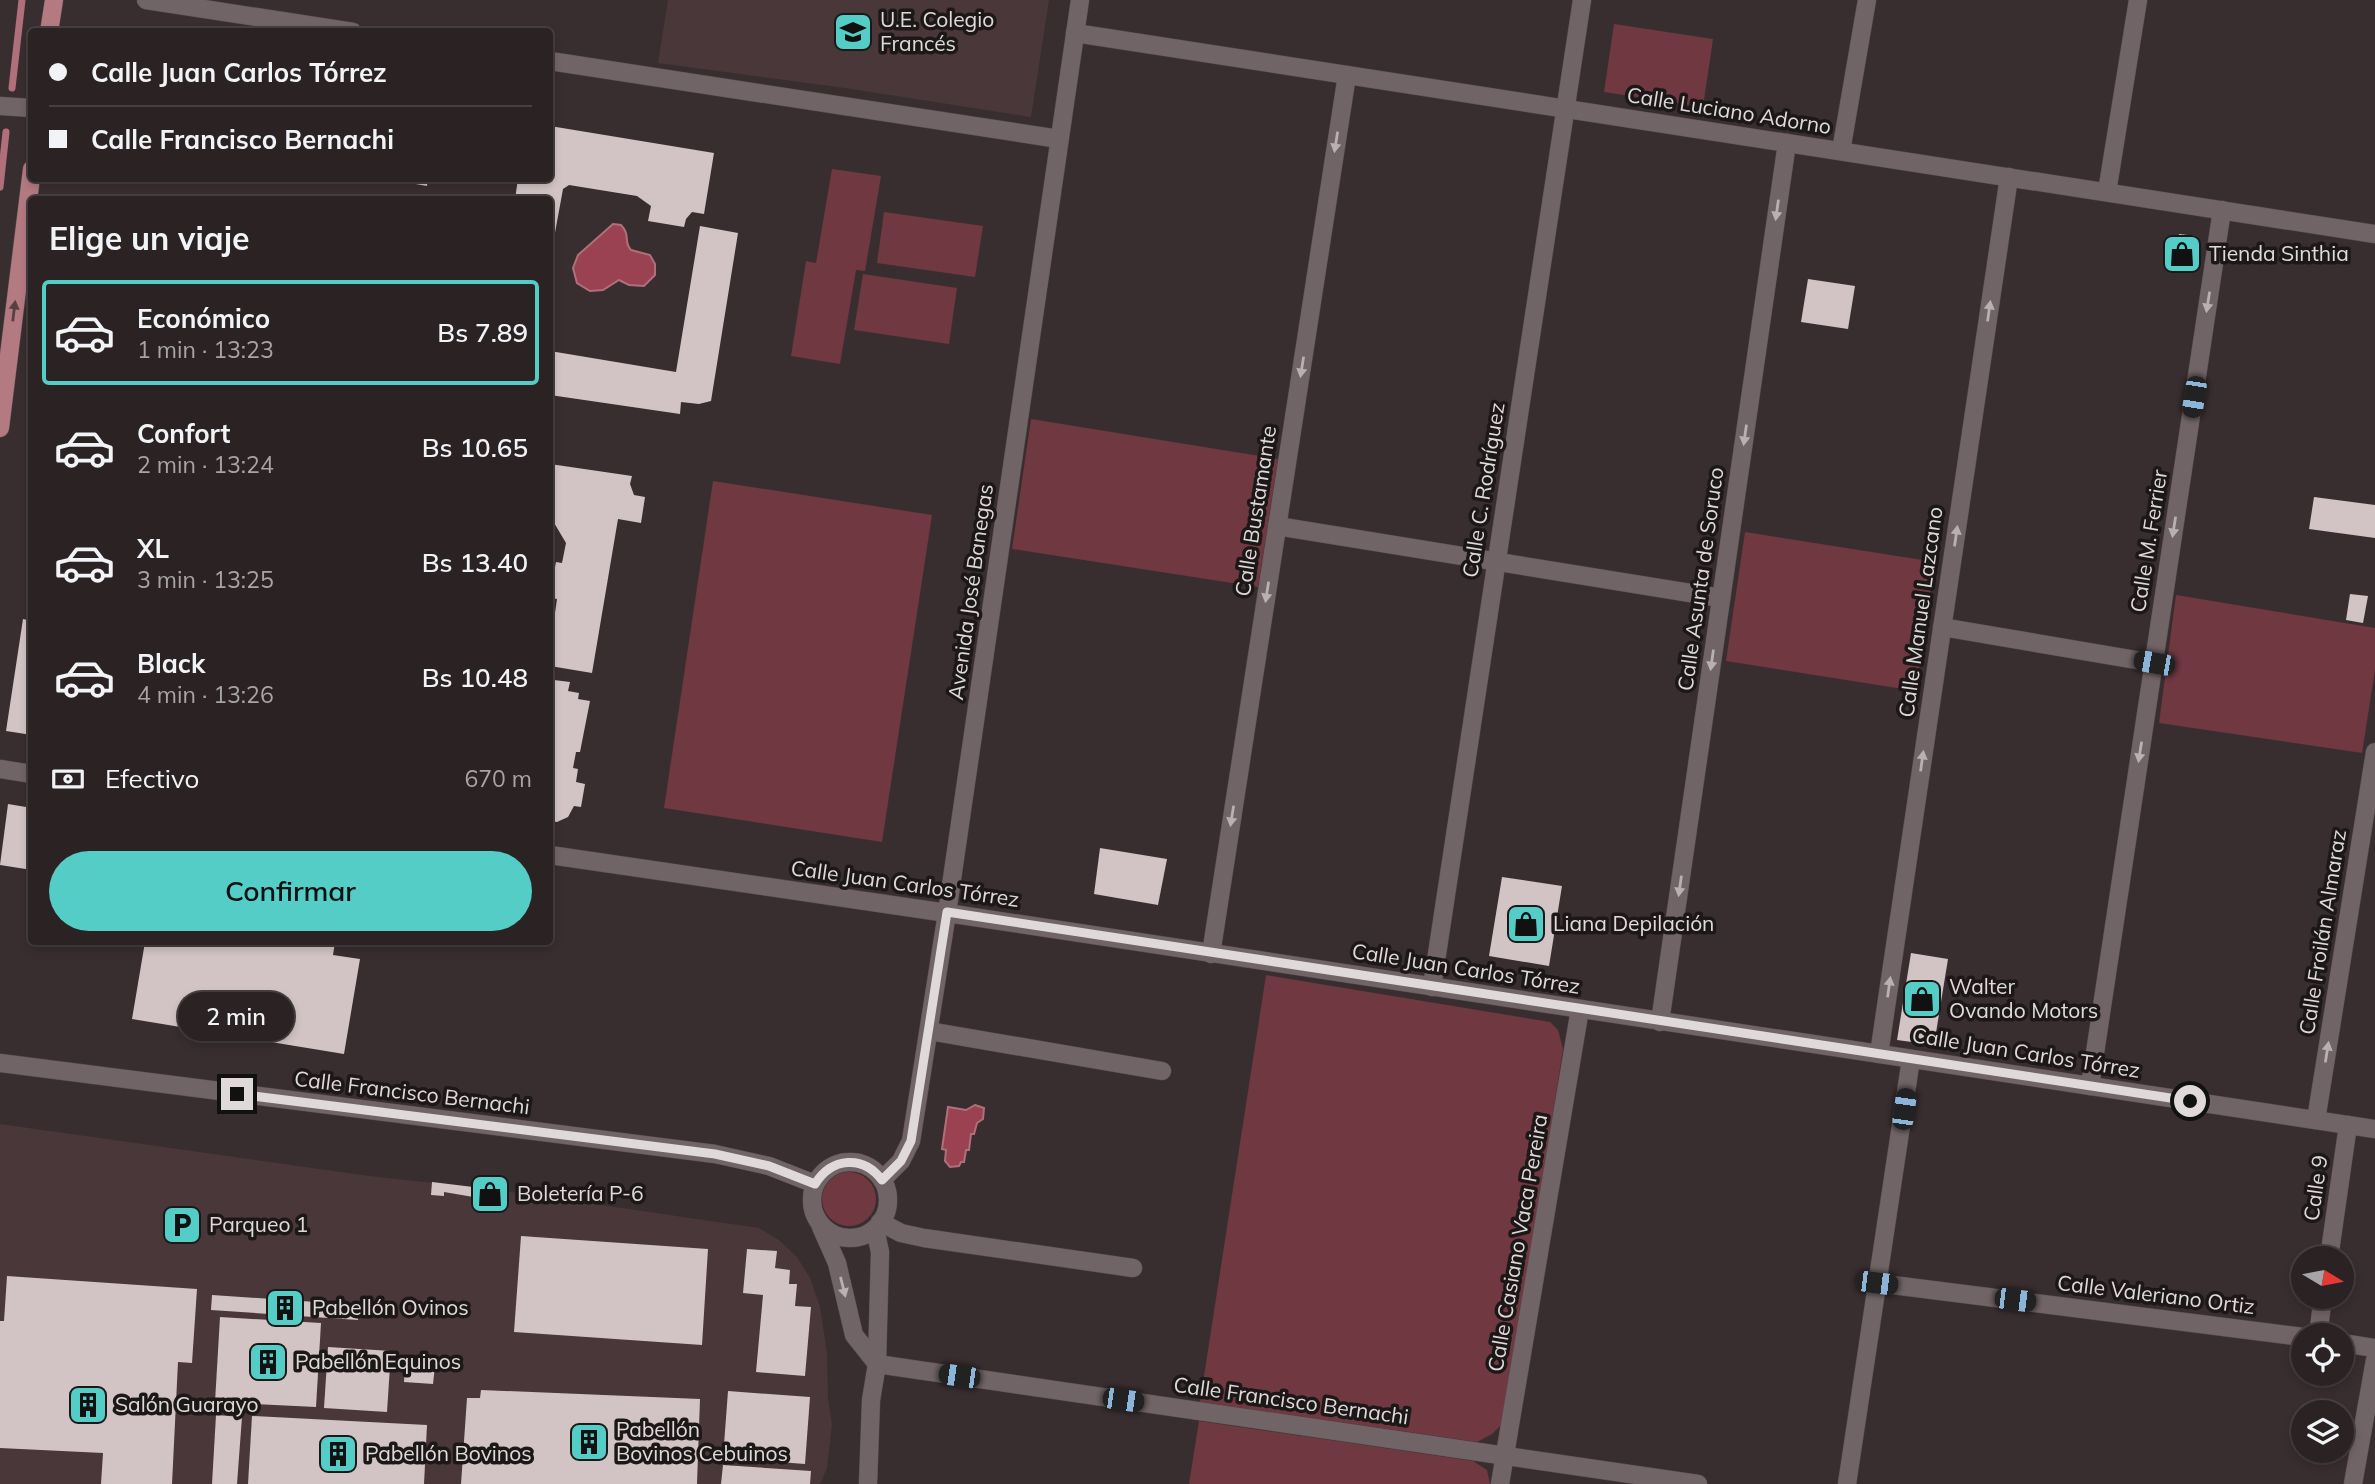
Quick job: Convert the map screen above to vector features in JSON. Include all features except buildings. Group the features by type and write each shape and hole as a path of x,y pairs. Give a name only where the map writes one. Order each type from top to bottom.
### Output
{"main road":[{"path":"50,28 54,0"},
{"path":"0,428 28,201"}],"street":[{"path":"146,0 328,28"},
{"name":"Avenida José Banegas","path":"882,1180 901,1161 911,1141 1080,0"},
{"name":"Calle C. Rodríguez","path":"1432,987 1581,0"},
{"path":"1841,151 1867,0"},
{"path":"2107,192 2138,0"},
{"name":"Calle Luciano Adorno","path":"1075,33 2375,233"},
{"path":"553,61 1059,139"},
{"name":"Calle Bustamante","path":"1211,954 1347,75"},
{"path":"0,106 28,108"},
{"name":"Calle Asunta de Soruco","path":"1660,1021 1787,143"},
{"name":"Calle Manuel Lazcano","path":"1879,1054 2009,177"},
{"name":"Calle M. Ferrier","path":"2090,1086 2222,210"},
{"path":"1277,526 1721,598"},
{"path":"1942,627 2154,663"},
{"name":"Calle Froilán Almaraz","path":"2316,1120 2375,752"},
{"path":"0,769 28,773"},
{"name":"Calle Juan Carlos Tórrez","path":"553,855 947,912 2375,1129"},
{"name":"Calle Casiano Vaca Pereira","path":"1500,1484 1580,1009"},
{"path":"929,1031 1162,1071"},
{"path":"1847,1484 1911,1059"},
{"name":"Calle Francisco Bernachi","path":"0,1063 715,1154 769,1166 815,1184"},
{"name":"Calle 9","path":"2331,1246 2348,1125"},
{"path":"868,1484 871,1400 877,1364 880,1252 878,1226 887,1206 886,1188 882,1180 869,1167 852,1162 835,1165 820,1176 811,1200 812,1208 837,1263 854,1335 877,1364"},
{"path":"819,1224 833,1235 850,1238 867,1234 878,1226"},
{"path":"878,1226 924,1238 1133,1268"},
{"name":"Calle Valeriano Ortiz","path":"1877,1283 2291,1335"},
{"path":"2354,1345 2375,1348"},
{"path":"2353,1484 2375,1360"},
{"name":"Calle Francisco Bernachi","path":"877,1364 1698,1484"}],"shaded area":[{"name":"U.E. Colegio Francés","path":"668,0 1049,0 1031,117 658,63"},
{"path":"1614,24 1713,39 1703,107 1604,92"},
{"path":"832,169 881,176 865,271 856,270 840,364 791,356 806,261 816,263"},
{"path":"884,212 983,226 975,277 877,263"},
{"path":"613,224 621,225 624,229 631,250 650,255 655,264 655,275 644,286 629,285 619,280 603,290 590,291 577,283 573,268 578,255"},
{"path":"863,274 957,288 949,344 854,330"},
{"path":"1031,419 1278,459 1258,587 1012,549"},
{"path":"713,481 932,515 882,842 664,808"},
{"path":"1745,532 1935,562 1916,691 1726,661"},
{"path":"2176,595 2375,628 2375,670 2362,753 2159,723"},
{"path":"1266,975 1550,1022 1558,1030 1563,1049 1505,1421 1492,1434 1477,1442 1200,1402"},
{"path":"975,1105 984,1108 983,1119 977,1123 974,1134 971,1134 964,1162 950,1167 945,1161 946,1150 942,1149 948,1107 966,1110"},
{"path":"0,1124 369,1176 498,1190 759,1228 779,1240 797,1257 810,1278 820,1307 827,1353 828,1399 832,1424 827,1468 820,1484 0,1484"},
{"path":"849,1172 868,1180 876,1199 868,1218 849,1226 830,1218 822,1199 830,1180"},
{"path":"1199,1421 1473,1461 1487,1470 1490,1484 1189,1484"}],"waterway":[{"path":"12,88 22,0"},
{"path":"0,187 6,132"}],"place":[{"name":"U.E. Colegio Francés","path":"853,32"},
{"name":"Tienda Sinthia","path":"2182,254"},
{"name":"Liana Depilación","path":"1526,924"},
{"name":"Walter Ovando Motors","path":"1922,999"},
{"name":"Boletería P-6","path":"490,1194"},
{"name":"Parqueo 1","path":"182,1225"},
{"name":"Pabellón Ovinos","path":"285,1308"},
{"name":"Pabellón Equinos","path":"268,1362"},
{"name":"Salón Guarayo","path":"88,1405"},
{"name":"Pabellón Bovinos Cebuinos","path":"589,1442"},
{"name":"Pabellón Bovinos","path":"338,1454"}],"route":[{"path":"237,1094 715,1154 769,1166 815,1184 820,1176 835,1165 852,1162 869,1167 882,1180 901,1161 911,1141 947,912 2190,1101"}]}
